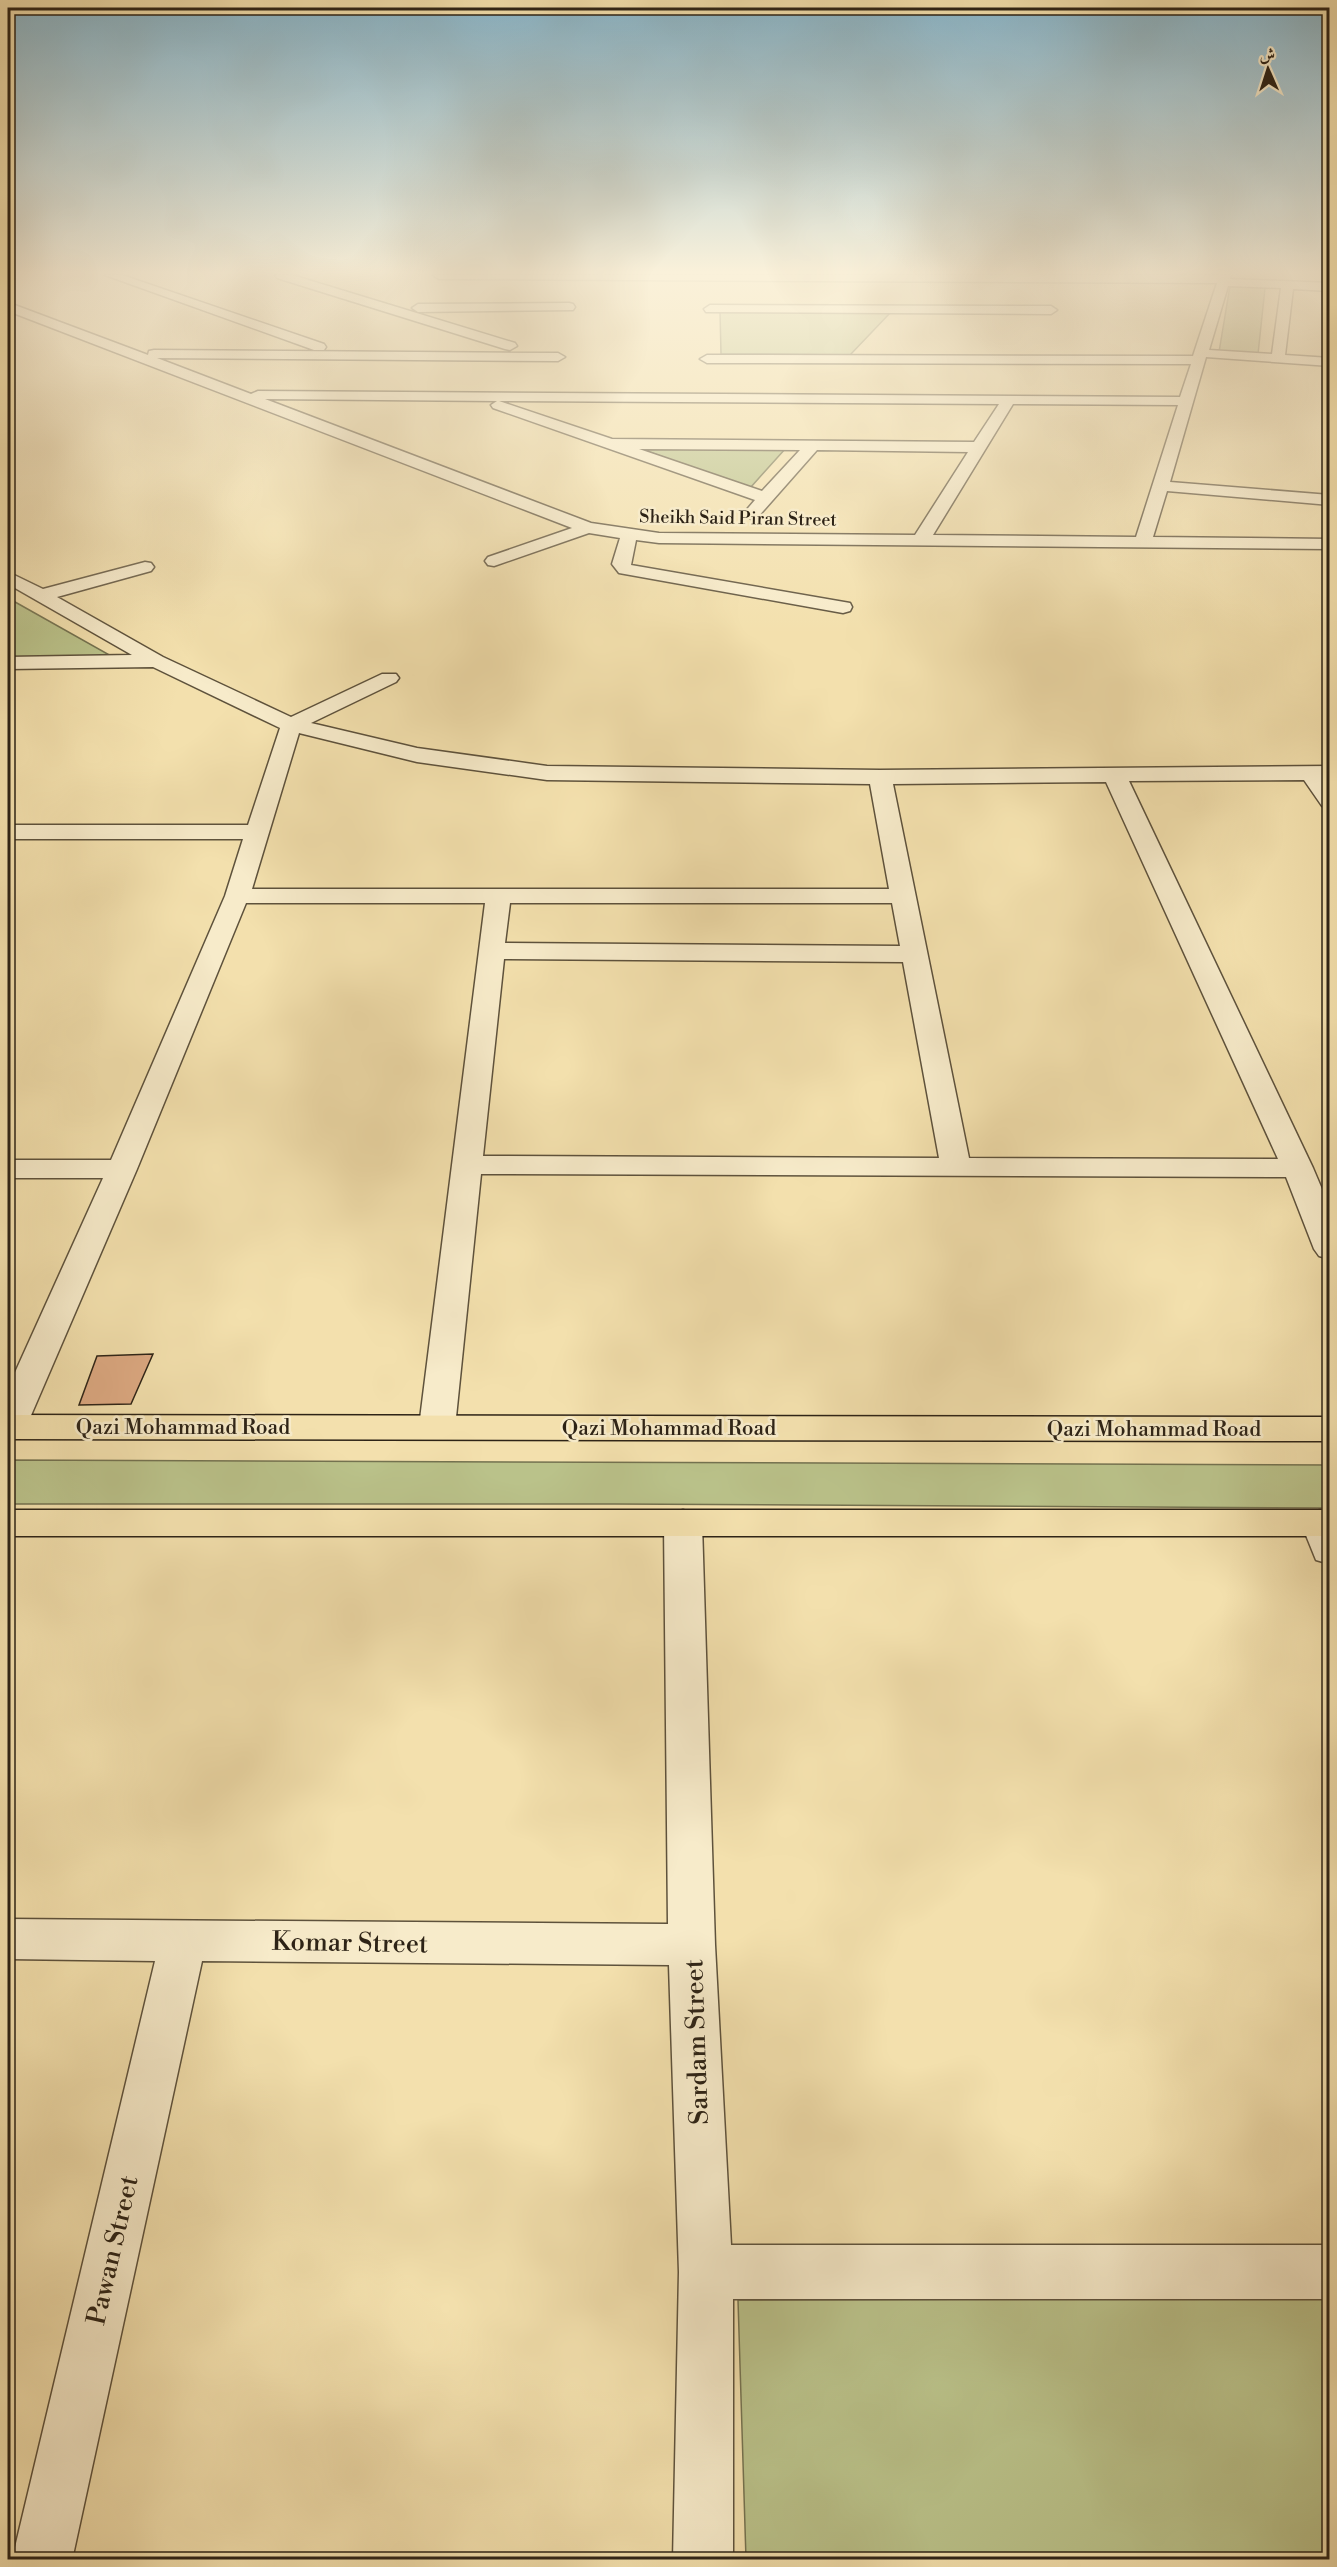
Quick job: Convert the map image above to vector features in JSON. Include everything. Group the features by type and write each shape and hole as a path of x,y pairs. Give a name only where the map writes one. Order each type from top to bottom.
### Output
{"main road":[{"name":"Qazi Mohammad Road","path":"8,1427 1329,1429"},
{"path":"8,1523 683,1524 1326,1532"}],"street":[{"path":"239,395 497,395"},
{"name":"Sheikh Said Piran Street","path":"239,395 588,528 629,535 1329,544"},
{"path":"796,395 1187,401"},
{"path":"1143,542 1189,395"},
{"path":"474,396 766,498"},
{"path":"921,540 1009,399"},
{"path":"610,444 980,447"},
{"path":"729,538 814,444"},
{"path":"1160,486 1329,500"},
{"path":"494,561 588,528"},
{"path":"629,535 621,564 625,569 843,607"},
{"path":"40,596 145,567"},
{"path":"8,577 156,661 291,725 417,755 547,773 880,777 1320,773 1329,801"},
{"path":"8,663 156,661"},
{"path":"8,1427 122,1169 237,896 291,725 389,678"},
{"path":"1114,774 1298,1168 1329,1249"},
{"path":"880,777 956,1168"},
{"path":"8,832 257,832"},
{"path":"437,1427 498,895"},
{"path":"237,896 903,896"},
{"path":"491,951 914,954"},
{"path":"467,1165 1298,1168"},
{"path":"8,1169 122,1169"},
{"name":"Sardam Street","path":"683,1524 692,1945 706,2272 703,2559"},
{"name":"Komar Street","path":"8,1939 692,1945"},
{"name":"Pawan Street","path":"42,2559 183,1940"},
{"path":"706,2272 1329,2272"}],"green space":[{"path":"638,448 786,448 750,488"},
{"path":"8,598 113,657 8,658"},
{"path":"8,1460 1329,1465 1330,1508 615,1504 8,1504"},
{"path":"1329,2298 1329,2559 746,2559 738,2300"}],"building":[{"path":"153,1354 131,1404 79,1405 97,1356"}]}
